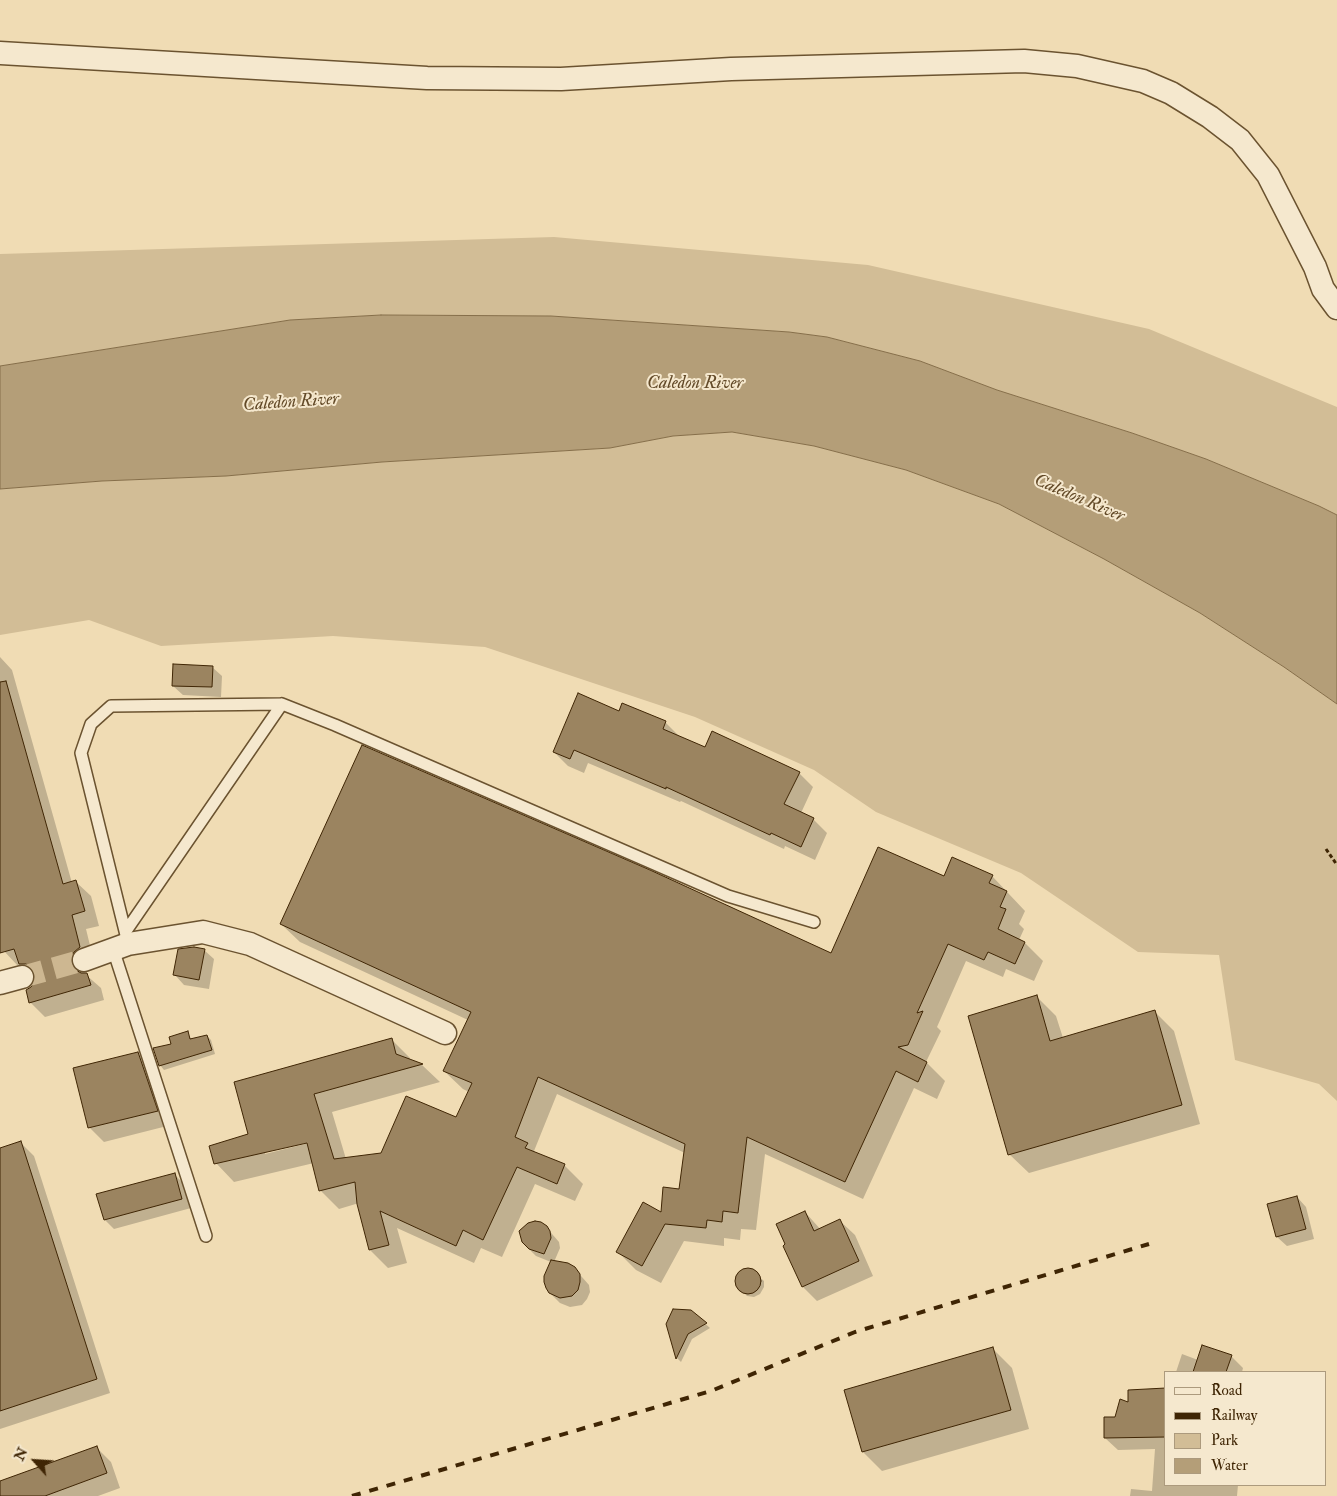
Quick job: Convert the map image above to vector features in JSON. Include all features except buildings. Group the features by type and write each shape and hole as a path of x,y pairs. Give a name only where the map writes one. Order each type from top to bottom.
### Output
{"street":[{"path":"0,53 427,78 561,79 731,69 1024,61 1077,66 1143,81 1172,93 1210,117 1240,140 1268,175 1315,267 1323,289 1337,308"},
{"path":"84,960 122,942 203,932 250,944 445,1033"},
{"path":"0,983 22,977"}],"lane":[{"path":"122,942 282,704"},
{"path":"206,1236 122,942 81,753 91,724 111,706 282,704 335,725 728,896 814,922"}],"path":[{"path":"1326,848 1337,865"}],"green space":[{"path":"554,237 868,265 1149,329 1337,407 1337,515 1206,459 997,390 920,361 827,337 789,332 552,316 381,315 290,320 0,366 0,254"},
{"path":"732,432 814,446 906,470 999,504 1104,559 1200,613 1337,704 1337,1101 1319,1084 1235,1060 1219,955 1138,952 1021,873 876,812 814,770 695,717 485,647 333,636 161,646 89,620 0,635 0,489 102,481 226,476 382,462 610,448 673,436"}],"water":[{"name":"Caledon River","path":"381,315 551,316 789,332 827,337 920,361 997,390 1206,459 1337,515 1337,704 1200,613 1104,559 999,504 906,470 814,446 732,432 673,436 610,448 382,462 226,476 102,481 0,489 0,366 290,320"}],"tunnel":[{"path":"22,977 84,960"}],"railway":[{"path":"352,1496 711,1391 855,1332 1149,1244"}]}
